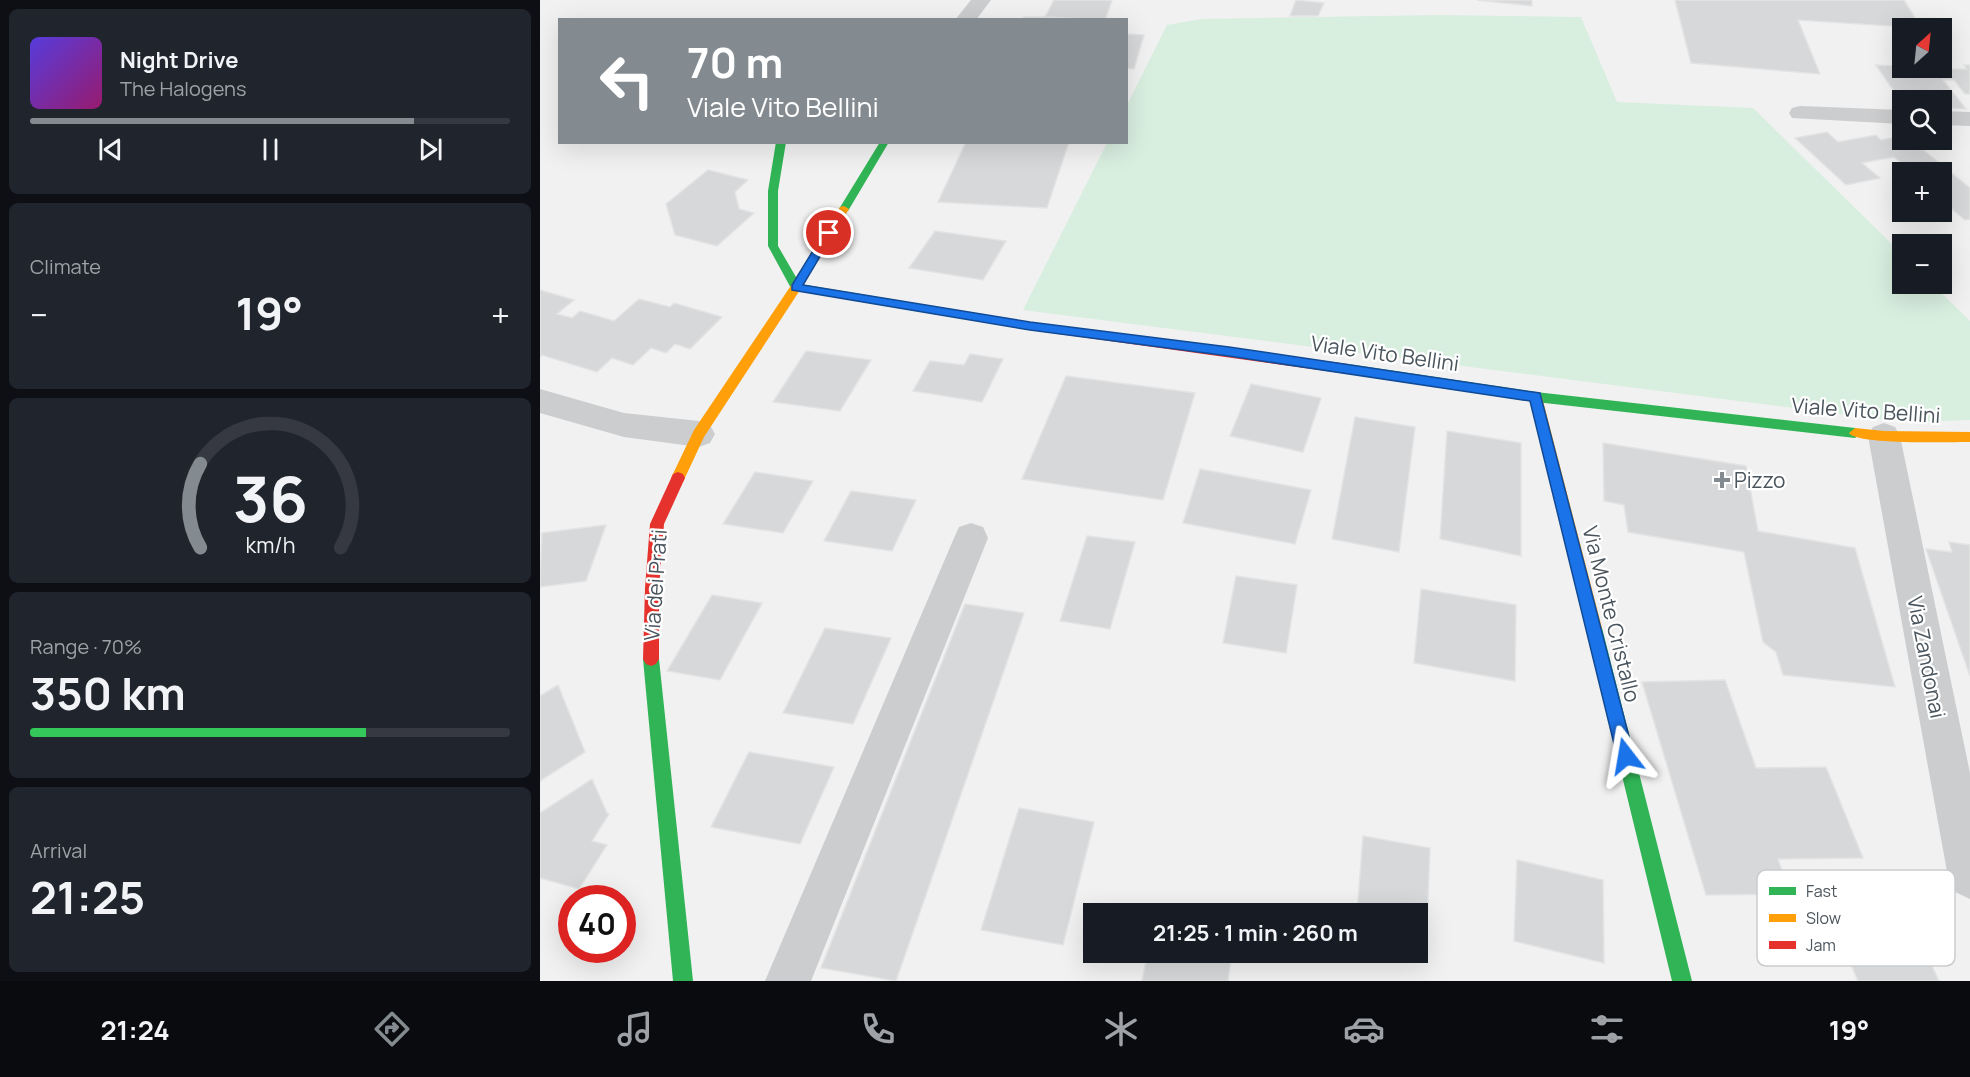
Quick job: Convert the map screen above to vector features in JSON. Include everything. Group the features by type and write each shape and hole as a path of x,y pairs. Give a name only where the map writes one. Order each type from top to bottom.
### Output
{"street":[{"path":"967,18 981,0"},
{"path":"1800,113 1892,117"},
{"path":"1952,118 1970,119"},
{"path":"781,144 773,191 773,246 796,287"},
{"name":"Via dei Prati","path":"683,981 651,669 652,588 657,524 699,434 796,287 884,144"},
{"name":"Viale Vito Bellini","path":"796,287 1030,326 1229,351 1536,397 1884,436 1970,437"},
{"name":"Via Monte Cristallo","path":"1536,397 1682,981"},
{"path":"540,401 624,425 699,434"},
{"name":"Via Zandonai","path":"1884,436 1970,877"},
{"path":"788,981 971,538"}],"green space":[{"path":"1439,15 1581,17 1617,102 1753,108 1892,244 1892,294 1942,294 1970,321 1970,420 1903,422 1023,310 1106,144 1128,144 1128,103 1167,25 1202,19"}],"building":[{"path":"1054,0 1112,0 1106,18 1045,17"},
{"path":"1296,0 1324,3 1318,16 1290,16"},
{"path":"1477,0 1532,0 1532,6"},
{"path":"1675,0 1904,0 1915,18 1892,18 1892,26 1798,20 1820,74 1691,63"},
{"path":"1045,17 1062,18 1024,18"},
{"path":"1128,34 1144,35 1134,69 1128,68"},
{"path":"1876,65 1892,66 1892,78 1952,78 1952,69 1967,69 1964,65 1970,65 1970,94 1965,94 1954,80 1943,80 1951,90 1893,90"},
{"path":"1952,91 1966,109 1952,108"},
{"path":"1827,132 1838,142 1876,135 1881,140 1892,138 1892,150 1923,150 1938,162 1900,162 1894,157 1862,163 1880,178 1846,185 1795,138"},
{"path":"965,144 1068,144 1047,208 938,202"},
{"path":"708,170 748,180 735,192 739,209 754,213 717,246 675,235 666,204"},
{"path":"1952,173 1970,188 1970,219 1965,220 1952,209"},
{"path":"935,231 1006,241 983,280 909,268"},
{"path":"540,290 574,300 557,314 572,318 580,311 614,321 639,299 670,307 674,303 722,317 690,349 675,344 666,353 651,348 633,365 612,358 597,372 542,355 540,357"},
{"path":"806,351 871,360 840,411 773,402"},
{"path":"970,354 1003,359 982,402 913,391 930,361 964,365"},
{"path":"1066,376 1195,393 1163,500 1022,479"},
{"path":"1251,384 1321,398 1303,452 1230,436"},
{"path":"1355,417 1415,427 1399,552 1332,539"},
{"path":"1447,431 1521,443 1521,556 1440,539"},
{"path":"1603,443 1746,466 1758,531 1855,548 1895,687 1783,675 1776,652 1763,642 1744,552 1628,532 1624,505 1604,501"},
{"path":"1200,469 1311,490 1295,544 1183,523"},
{"path":"755,472 813,481 783,533 723,524"},
{"path":"851,491 916,500 892,551 824,541"},
{"path":"606,525 586,581 540,587 542,533"},
{"path":"1087,536 1135,542 1110,629 1060,621"},
{"path":"1949,542 1970,545 1970,676 1926,549 1952,552"},
{"path":"1236,576 1297,585 1286,653 1223,643"},
{"path":"1421,589 1516,605 1515,681 1414,663"},
{"path":"712,595 762,603 720,680 667,671"},
{"path":"965,604 1024,613 896,981 821,968"},
{"path":"825,628 891,638 853,724 783,713"},
{"path":"1725,680 1756,768 1826,767 1863,858 1778,859 1782,870 1757,870 1757,894 1706,895 1642,682"},
{"path":"558,685 585,752 540,781 540,696"},
{"path":"749,752 834,767 800,844 711,827"},
{"path":"592,779 609,814 592,841 607,845 582,885 565,885 540,878 540,813"},
{"path":"1019,808 1094,822 1063,945 981,930"},
{"path":"1363,836 1430,848 1428,903 1358,903"},
{"path":"1517,860 1603,880 1604,963 1514,941"},
{"path":"1146,963 1230,963 1228,981 1142,981"},
{"path":"1851,966 1932,966 1939,981 1858,981"}],"traffic: fast":[{"path":"781,144 773,191 773,246 796,287 939,311"},
{"path":"844,209 884,144"},
{"path":"1348,369 1536,397 1855,433"},
{"path":"1594,628 1682,981"},
{"path":"651,659 683,981"}],"traffic: slow":[{"path":"678,478 699,434 796,287 844,209"},
{"path":"1536,397 1594,628"},
{"path":"1855,433 1884,436 1970,437"}],"traffic: jam":[{"path":"939,311 1030,326 1348,369"},
{"path":"651,659 652,588 657,524 678,478"}],"place":[{"name":"Pizzo","path":"1722,480"}],"route":[{"path":"829,233 796,287 1030,326 1229,351 1536,397 1626,756"}]}
